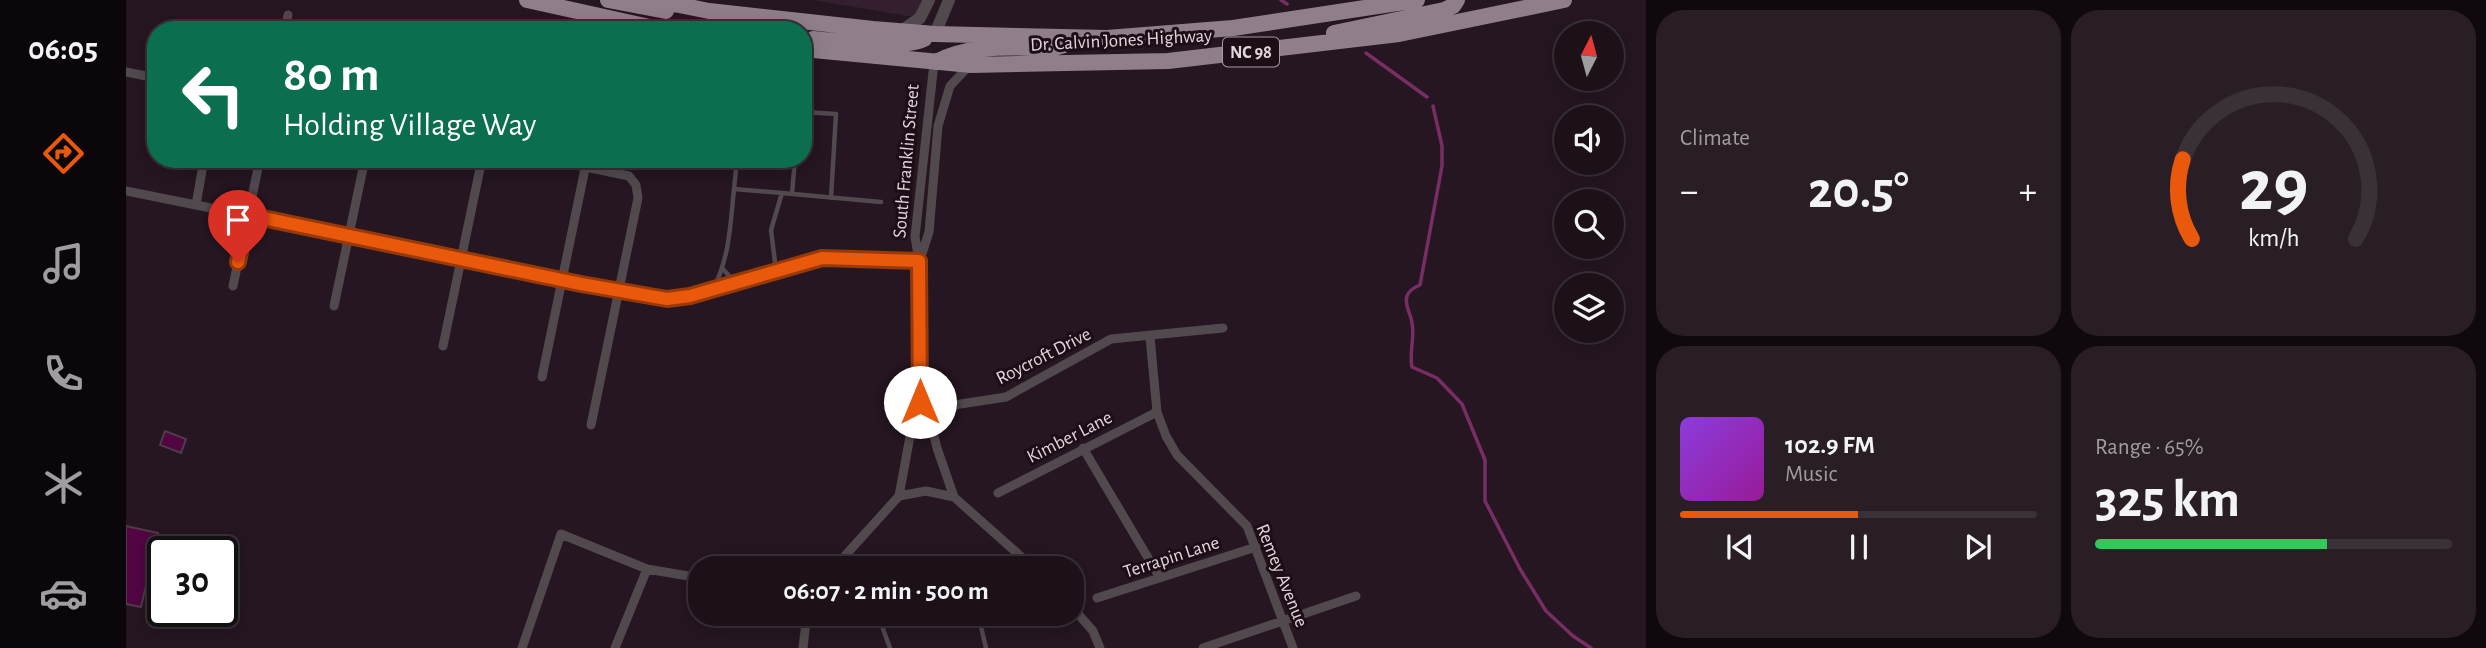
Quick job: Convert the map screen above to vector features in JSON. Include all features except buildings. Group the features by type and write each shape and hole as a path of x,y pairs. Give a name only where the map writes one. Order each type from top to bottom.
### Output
{"highway":[{"path":"527,0 622,21"},
{"path":"608,0 685,15 709,11"},
{"name":"Dr. Calvin Jones Highway","path":"654,0 709,11 800,21"},
{"name":"Dr. Calvin Jones Highway","path":"812,22 936,34 1088,38 1233,28 1417,0"},
{"path":"1300,46 1326,34 1444,10 1453,6 1457,0"},
{"name":"Dr. Calvin Jones Highway","path":"812,49 971,65 1168,61 1399,34 1563,0"},
{"path":"812,39 885,44 918,42 936,34"},
{"path":"934,63 953,53 975,48 1054,48 1088,38"}],"street":[{"path":"901,32 920,18 929,0"},
{"path":"936,34 949,0"},
{"path":"287,21 288,15"},
{"name":"South Franklin Street","path":"899,496 913,420 920,402 919,261 915,237 934,63"},
{"name":"South Franklin Street","path":"919,261 929,232 938,126 950,86 971,65"},
{"path":"126,72 147,76"},
{"path":"196,205 202,168"},
{"path":"233,286 258,168"},
{"path":"334,306 363,168"},
{"path":"443,346 480,168"},
{"path":"542,377 585,168"},
{"path":"591,425 638,198 636,185 629,176 603,168"},
{"path":"126,191 620,292 667,299 690,296 822,258 919,261"},
{"name":"Roycroft Drive","path":"920,402 954,405 1006,397 1111,339 1223,328"},
{"name":"Remey Avenue","path":"1150,337 1157,412 1166,436 1177,455 1247,526 1293,648"},
{"name":"South Franklin Street","path":"920,402 928,412 954,497 1019,556"},
{"name":"Kimber Lane","path":"998,493 1157,412"},
{"path":"1083,448 1160,578"},
{"path":"845,556 899,496 926,491 954,497"},
{"path":"522,648 561,534 647,569 688,576"},
{"name":"Terrapin Lane","path":"1097,598 1256,547"},
{"path":"615,648 647,569"},
{"path":"1203,648 1356,596"},
{"path":"1084,621 1093,631 1100,648"},
{"path":"803,648 806,626"}],"lane":[{"path":"812,113 836,114 831,198"},
{"path":"712,290 723,269 728,247 736,168"},
{"path":"792,194 794,168"},
{"path":"734,189 881,202"},
{"path":"776,270 771,230 782,193"},
{"path":"723,269 735,283"},
{"path":"884,626 890,648"},
{"path":"981,626 986,648"}],"shaded area":[{"path":"813,0 925,0 920,18"}],"waterway":[{"path":"1281,0 1287,4"},
{"path":"1366,53 1427,97"},
{"path":"1433,106 1442,146 1442,166 1420,285 1411,291 1406,299 1413,328 1412,367 1437,378 1462,404 1485,460 1485,501 1520,569 1546,611 1573,636 1591,648"}],"route":[{"path":"238,262 248,215 620,292 667,299 690,296 822,258 919,261 920,402"}]}
